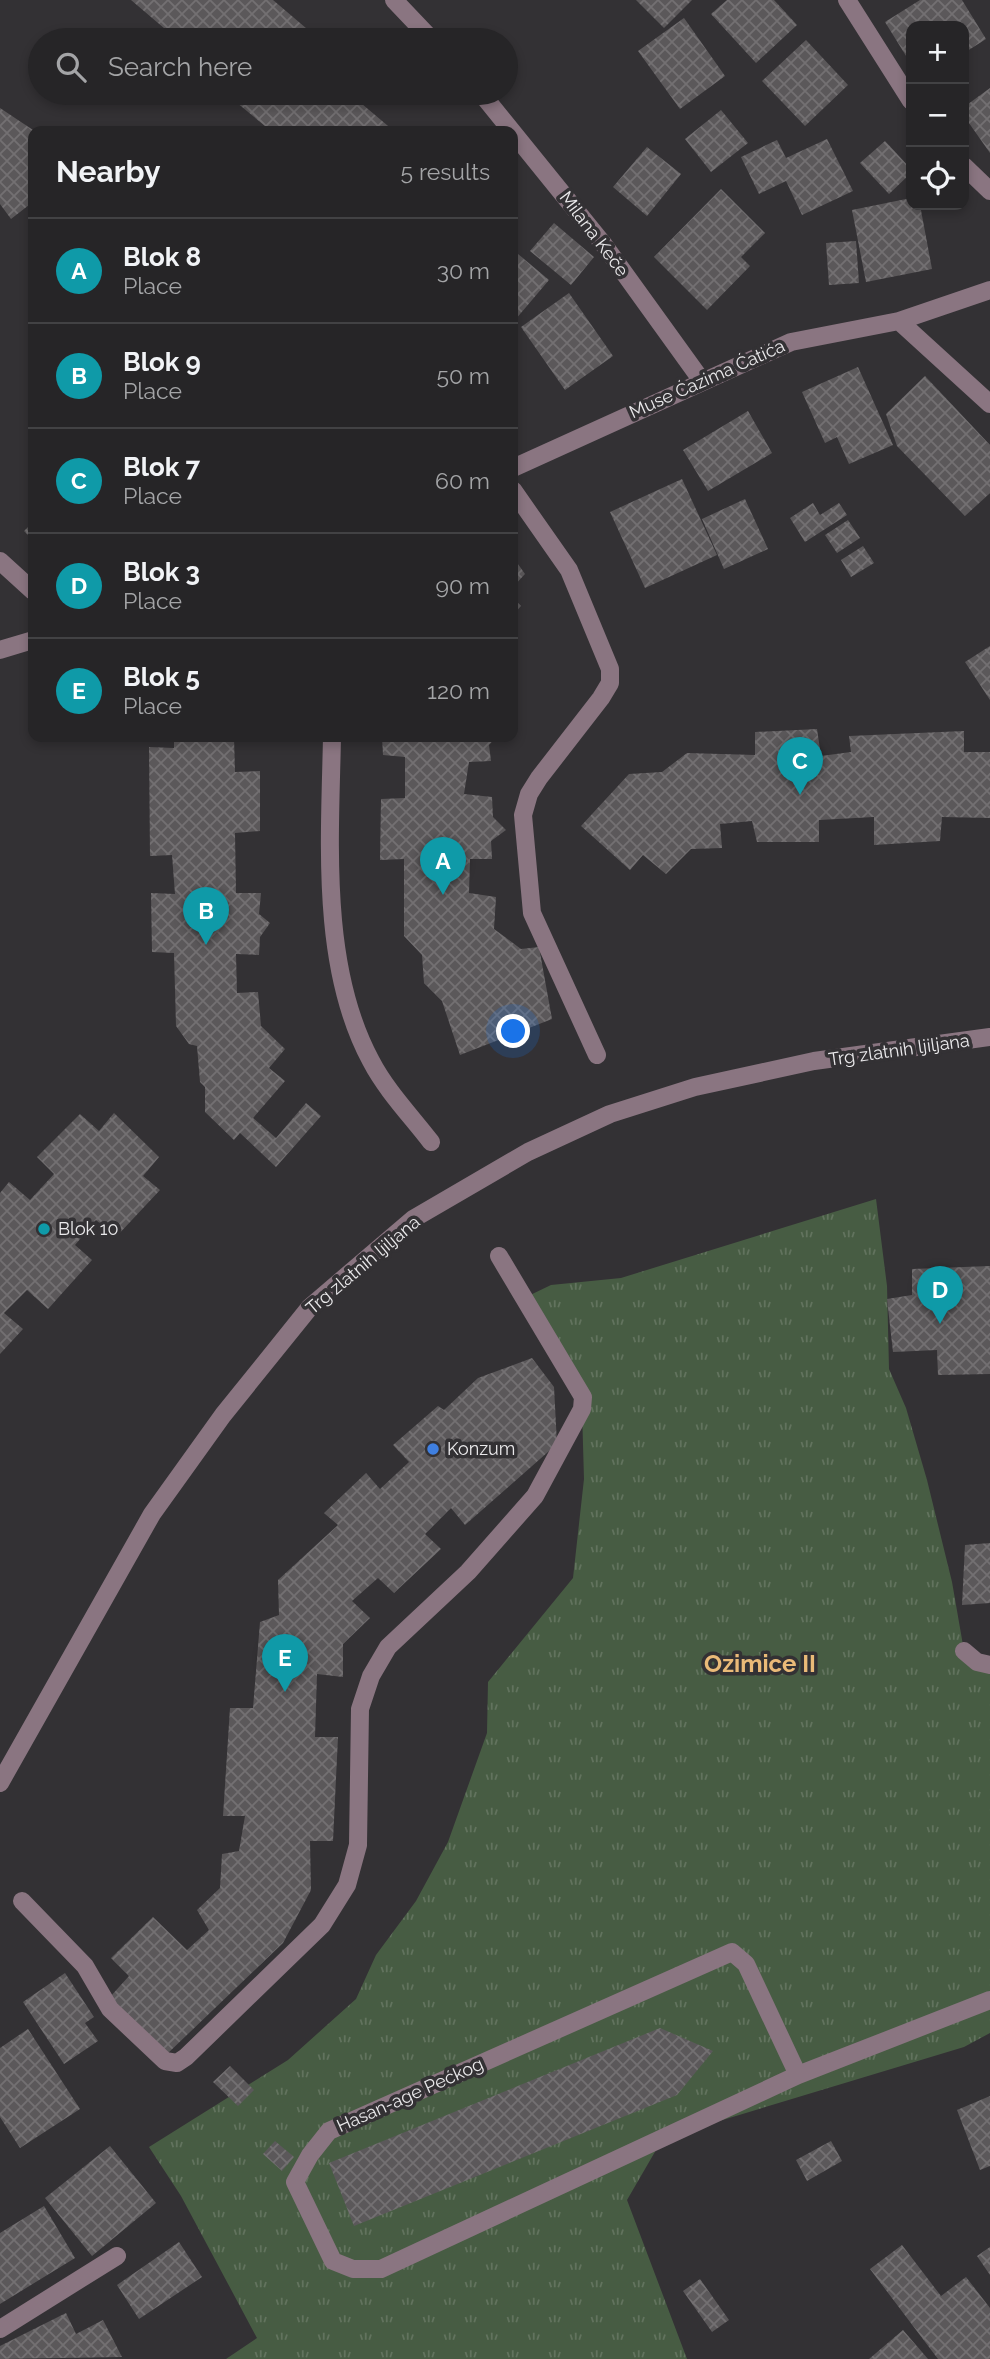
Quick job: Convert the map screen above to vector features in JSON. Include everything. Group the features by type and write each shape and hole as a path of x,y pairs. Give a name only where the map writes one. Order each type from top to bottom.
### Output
{"street":[{"path":"394,0 421,28"},
{"path":"847,0 906,94"},
{"name":"Milana Keče","path":"491,105 508,126"},
{"name":"Milana Keče","path":"518,139 604,245 702,380"},
{"path":"969,171 990,191"},
{"name":"Muse Ćazima Ćatića","path":"518,466 702,380 791,342 899,321 990,290"},
{"path":"899,321 990,404"},
{"path":"518,497 569,570 610,669 610,683 539,778 529,794 523,815 532,913 597,1055"},
{"path":"0,561 28,586"},
{"path":"0,650 28,641"},
{"path":"332,742 330,849 334,939 351,1014 371,1062 431,1142"},
{"name":"Trg zlatnih ljiljana","path":"0,1783 152,1514 223,1415 310,1307 414,1219 540,1147 610,1114 683,1091 814,1061 990,1037"},
{"path":"22,1901 85,1966 110,2009 165,2061 177,2063 322,1925 347,1885 358,1845 360,1709 371,1676 388,1647 468,1572 535,1496 582,1409 583,1397 499,1256"},
{"path":"964,1651 978,1662 990,1665"},
{"name":"Hasan-age Pećkog","path":"798,2076 746,1964 732,1952 329,2131 310,2155 295,2182 333,2261 353,2269 381,2269 798,2076 990,2000"},
{"path":"0,2329 117,2256"}],"green space":[{"path":"876,1199 887,1286 889,1369 906,1408 927,1480 952,1582 964,1651 990,1665 990,2033 964,2047 663,2138 627,2200 687,2359 226,2359 257,2338 181,2196 149,2147 288,2060 356,1999 376,1955 416,1901 448,1842 487,1733 488,1682 573,1578 584,1479 582,1409 524,1298 551,1285 621,1278"}],"building":[{"path":"131,0 273,0 306,28 164,28"},
{"path":"636,0 692,0 664,28"},
{"path":"727,0 774,0 797,25 756,63 711,14"},
{"path":"920,0 962,0 986,39 969,50 969,21 906,21 906,56 885,22"},
{"path":"684,18 725,76 680,109 638,51"},
{"path":"806,40 848,85 805,126 762,81"},
{"path":"990,88 990,153 969,123 969,103"},
{"path":"240,105 363,105 388,126 265,126"},
{"path":"0,108 28,127 28,206 11,219 0,204"},
{"path":"721,110 748,143 711,172 685,139"},
{"path":"827,139 853,191 802,215 786,181 759,194 741,157 777,140 786,158"},
{"path":"885,141 906,164 906,178 889,194 860,163"},
{"path":"647,147 681,174 647,216 613,187"},
{"path":"721,189 765,233 741,257 750,266 707,310 654,257"},
{"path":"906,199 906,210 921,210 932,269 866,282 852,210"},
{"path":"554,223 594,257 571,285 530,251"},
{"path":"856,241 859,283 829,285 826,243"},
{"path":"518,254 549,280 518,316"},
{"path":"569,293 613,356 565,390 521,327"},
{"path":"858,367 893,445 849,464 837,437 825,443 802,392"},
{"path":"925,376 990,445 990,493 965,516 897,446 886,414"},
{"path":"748,411 772,453 708,491 683,450"},
{"path":"682,479 717,555 645,588 610,512"},
{"path":"745,499 768,549 724,569 702,519"},
{"path":"813,503 820,515 839,503 847,515 805,542 790,518"},
{"path":"848,520 860,538 837,553 825,535"},
{"path":"863,546 874,563 851,577 841,560"},
{"path":"518,564 525,574 518,582"},
{"path":"990,646 990,700 965,662"},
{"path":"817,729 821,756 851,752 849,736 964,731 964,752 990,752 990,818 942,817 940,841 874,845 874,817 819,820 819,842 757,842 752,821 720,824 722,848 691,849 666,874 643,855 630,870 581,826 629,774 662,772 687,753 755,755 755,732"},
{"path":"174,742 234,742 235,772 260,771 260,831 235,833 236,893 261,893 259,914 270,923 260,937 259,955 236,954 237,993 258,992 261,1026 285,1049 269,1068 285,1081 253,1118 276,1138 306,1103 321,1116 276,1167 240,1133 234,1140 205,1112 205,1087 200,1082 197,1046 189,1044 176,1026 174,953 152,952 151,893 175,894 172,855 150,856 149,747 174,748"},
{"path":"382,742 492,742 489,745 491,761 469,762 464,794 492,797 493,817 506,830 491,841 492,859 470,859 469,893 496,897 494,929 521,949 539,947 552,1019 460,1055 442,1001 424,983 422,955 404,936 404,859 380,860 381,799 405,798 405,757 383,755"},
{"name":"Blok 10","path":"114,1113 159,1157 143,1176 160,1190 116,1237 96,1220 75,1245 92,1260 48,1309 27,1290 4,1313 23,1329 0,1354 0,1193 9,1182 30,1200 54,1174 37,1157 80,1114 99,1131"},
{"path":"990,1266 990,1374 938,1375 937,1350 893,1352 887,1299 912,1295 912,1269"},
{"path":"532,1358 554,1387 557,1444 465,1525 451,1508 425,1534 441,1549 394,1593 378,1578 352,1601 370,1618 343,1644 343,1677 317,1674 315,1737 338,1737 333,1841 310,1841 311,1890 283,1943 166,2055 110,1997 129,1976 111,1958 153,1917 187,1950 209,1930 197,1910 220,1888 222,1854 239,1851 245,1816 223,1816 230,1708 253,1708 260,1622 279,1615 278,1580 338,1525 324,1513 366,1473 380,1489 409,1462 393,1445 438,1406 444,1410 478,1378"},
{"path":"990,1543 990,1603 962,1605 965,1545"},
{"path":"65,1973 94,2017 85,2023 98,2041 64,2064 23,2002"},
{"path":"660,2028 713,2051 677,2095 354,2226 329,2163"},
{"path":"28,2029 80,2109 20,2148 0,2117 0,2048"},
{"path":"230,2066 254,2090 238,2106 213,2082"},
{"path":"990,2096 990,2166 980,2170 957,2110"},
{"path":"275,2141 294,2157 282,2171 263,2154"},
{"path":"831,2141 842,2161 807,2181 796,2160"},
{"path":"110,2146 156,2203 92,2256 45,2198"},
{"path":"44,2206 75,2258 0,2304 0,2233"},
{"path":"179,2242 202,2277 139,2319 117,2285"},
{"path":"902,2245 941,2296 966,2277 990,2308 990,2359 938,2359 870,2269"},
{"path":"990,2247 990,2275 977,2256"},
{"path":"700,2279 729,2320 712,2332 683,2291"},
{"path":"66,2313 76,2334 103,2320 122,2357 0,2359 0,2346"},
{"path":"903,2330 928,2359 869,2359"}],"place":[{"name":"Blok 7","path":"800,795"},
{"name":"Blok 8","path":"443,895"},
{"name":"Blok 9","path":"206,945"},
{"name":"Blok 10","path":"44,1229"},
{"name":"Blok 3","path":"940,1324"},
{"name":"Konzum","path":"433,1449"},
{"name":"Blok 5","path":"285,1692"}],"district":[{"name":"Ozimice II","path":"760,1664"}]}
